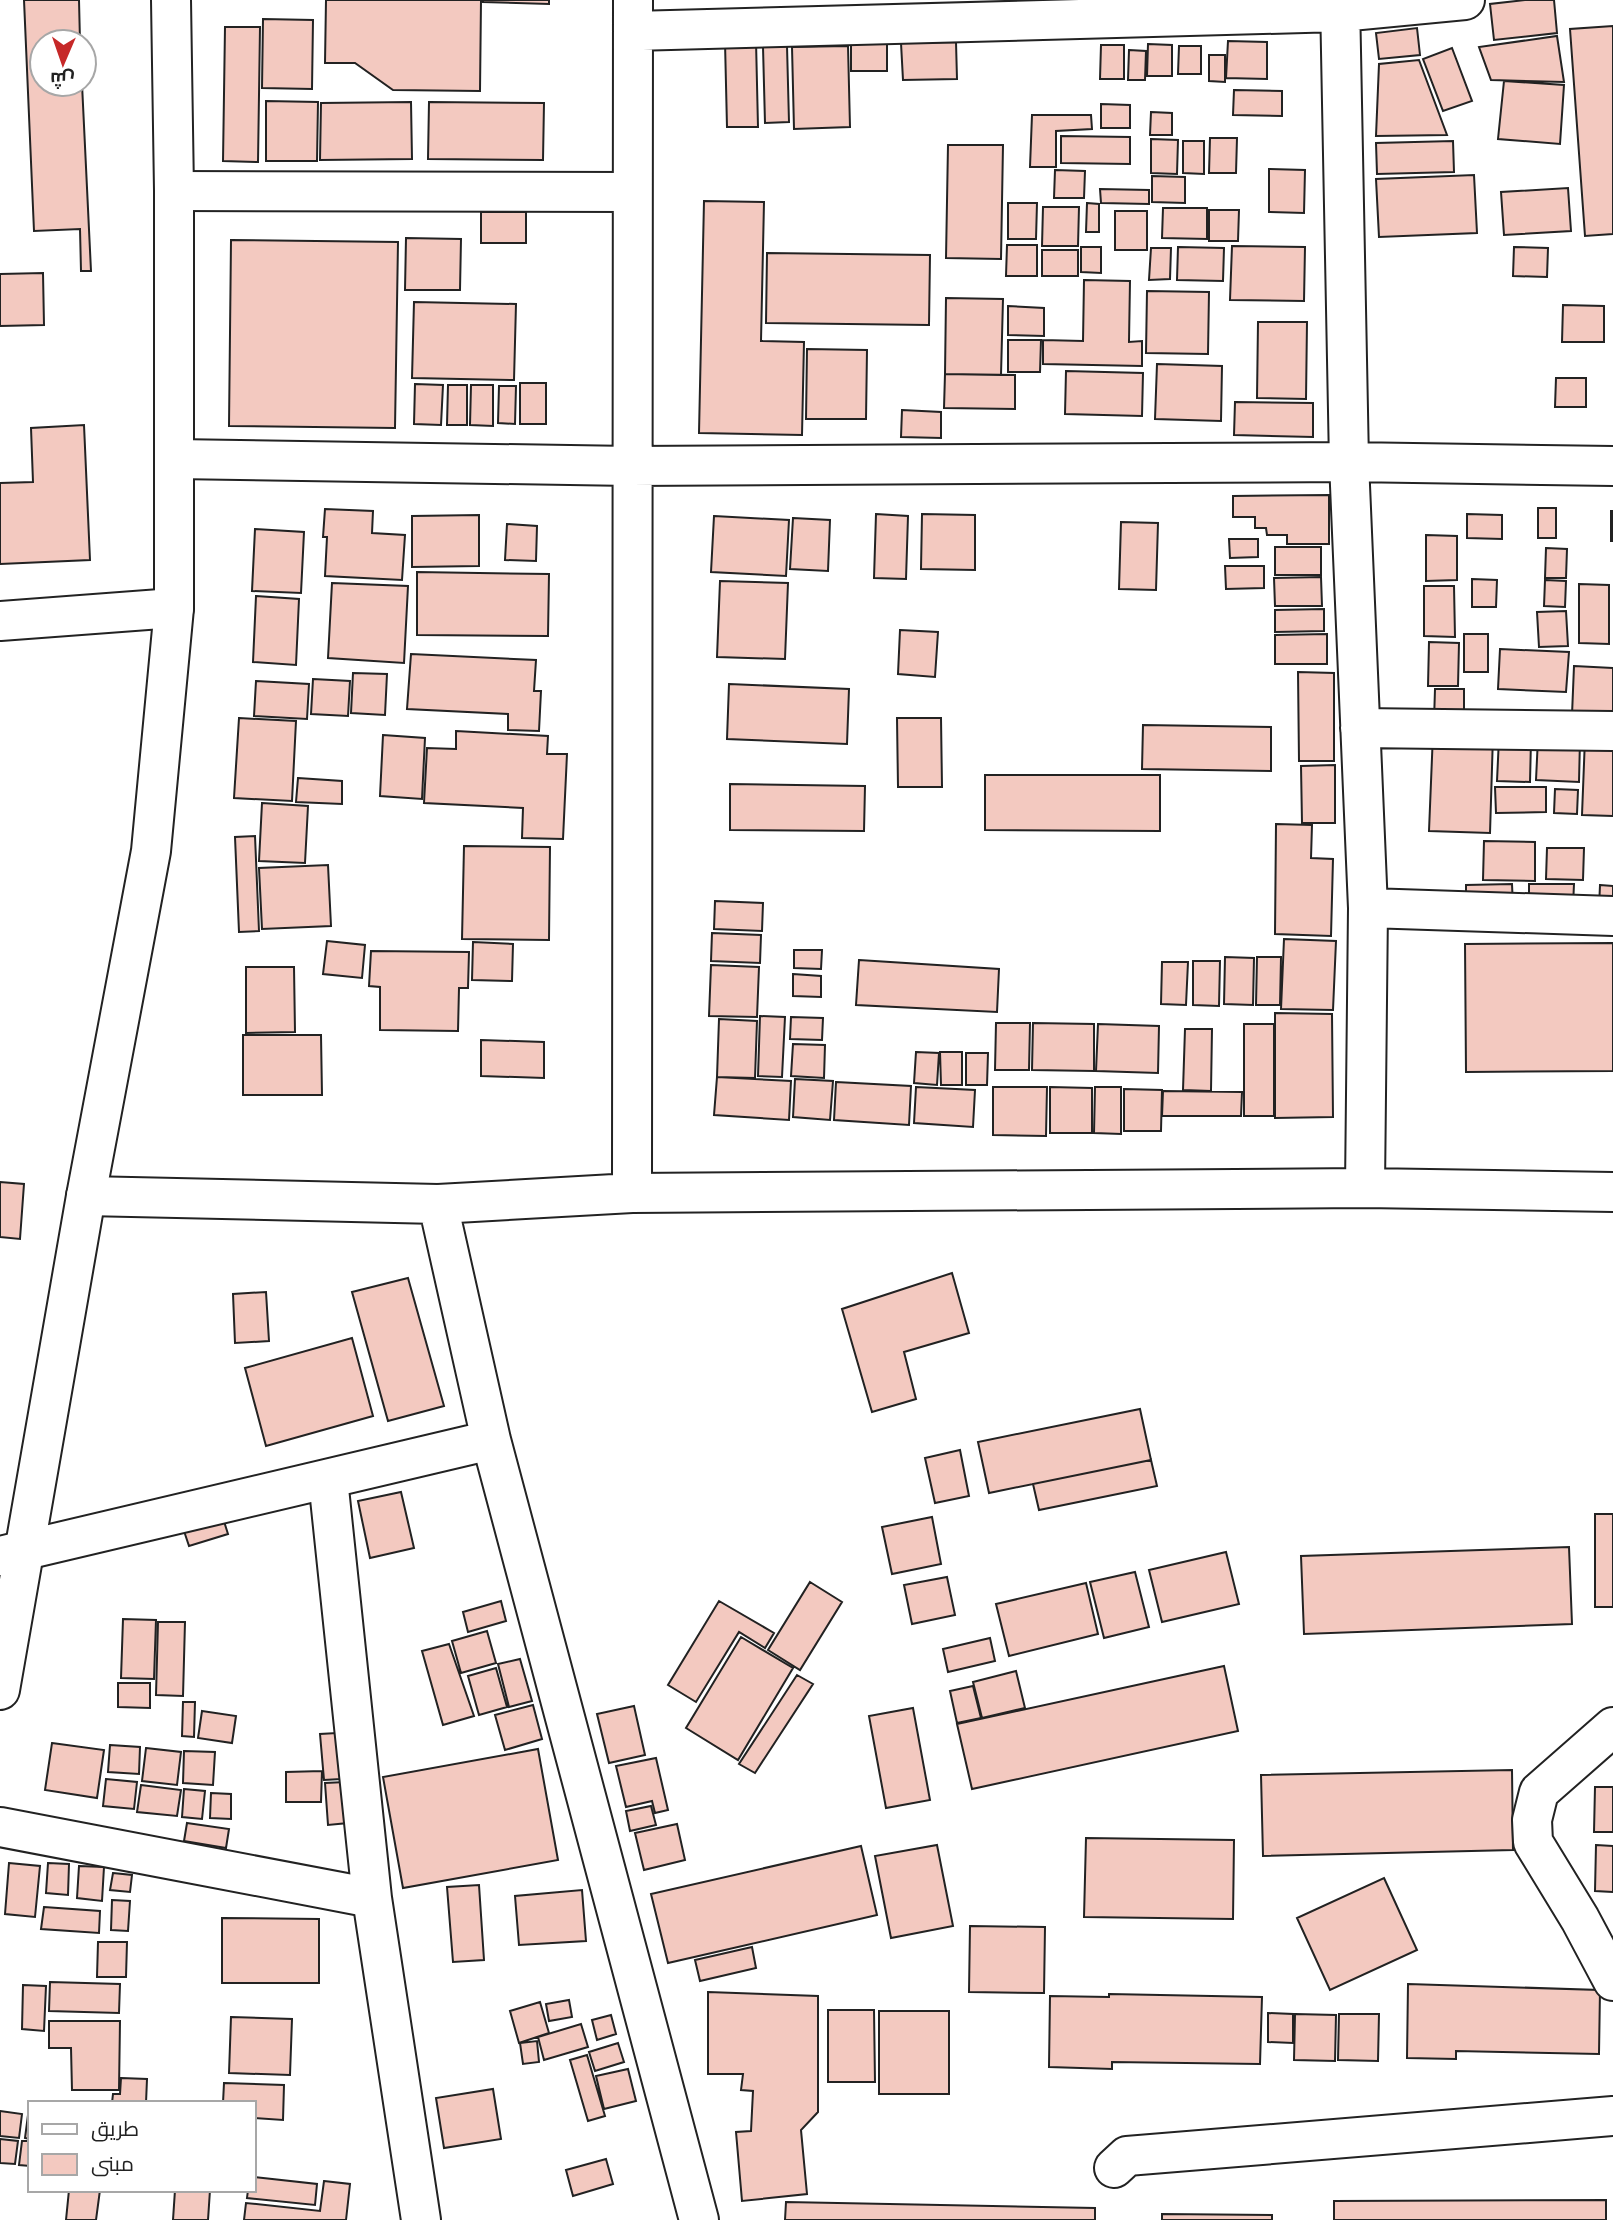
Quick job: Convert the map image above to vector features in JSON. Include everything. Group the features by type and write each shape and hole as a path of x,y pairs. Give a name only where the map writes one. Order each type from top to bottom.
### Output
{"street":[{"path":"0,1690 13,1552 86,1196 151,850 174,608 171,0"},
{"path":"632,1193 633,15 1340,6 1465,0"},
{"path":"1340,6 1349,463 1368,908 1364,1188"},
{"path":"174,191 632,192"},
{"path":"175,459 631,466 1349,463 1613,466"},
{"path":"0,621 174,608"},
{"path":"1360,728 1613,730"},
{"path":"1368,908 1613,916"},
{"path":"86,1196 438,1204 632,1193 1364,1188 1613,1192"},
{"path":"438,1204 491,1440 699,2220"},
{"path":"13,1552 491,1440"},
{"path":"328,1479 372,1898 421,2220"},
{"path":"1613,1727 1539,1792 1532,1820 1533,1842 1580,1919 1613,1982"},
{"path":"0,1827 372,1898"},
{"path":"1114,2168 1128,2156 1613,2116"}],"building":[{"path":"24,0 79,0 80,28 28,28 28,92"},
{"path":"326,0 481,0 480,91 393,90 355,63 325,63"},
{"path":"549,0 549,4 483,2"},
{"path":"1554,0 1557,33 1494,40 1490,4"},
{"path":"263,19 313,20 312,89 262,88"},
{"path":"1613,26 1613,234 1585,236 1570,29"},
{"path":"225,27 260,27 258,162 223,161"},
{"path":"1417,28 1420,55 1379,59 1376,33"},
{"path":"887,35 887,71 851,71 851,36"},
{"path":"1557,36 1564,82 1491,80 1479,47"},
{"path":"756,41 758,127 727,127 725,42"},
{"path":"1228,41 1267,42 1267,79 1226,78"},
{"path":"956,42 957,79 903,80 901,43"},
{"path":"1148,44 1172,45 1172,76 1147,76"},
{"path":"1101,45 1124,45 1124,79 1100,79"},
{"path":"787,46 789,122 765,123 763,47"},
{"path":"848,46 850,127 794,129 792,47"},
{"path":"1179,46 1201,46 1201,74 1178,74"},
{"path":"1452,48 1472,101 1443,111 1423,59"},
{"path":"1129,50 1146,51 1145,80 1128,80"},
{"path":"1209,55 1225,55 1225,82 1209,81"},
{"path":"1419,60 1447,135 1376,136 1379,64"},
{"path":"1504,81 1564,85 1560,144 1498,139"},
{"path":"1234,90 1282,91 1282,116 1233,115"},
{"path":"28,98 83,98 91,271 81,271 80,229 34,231"},
{"path":"266,101 318,102 317,161 266,161"},
{"path":"411,102 412,159 320,160 321,103"},
{"path":"429,102 544,103 543,160 428,159"},
{"path":"1101,104 1130,105 1130,128 1101,128"},
{"path":"1151,112 1172,113 1172,135 1150,135"},
{"path":"1032,115 1091,115 1092,129 1056,131 1056,167 1030,167"},
{"path":"1061,136 1130,137 1130,164 1061,163"},
{"path":"1210,138 1237,138 1236,173 1209,173"},
{"path":"1151,139 1178,140 1177,174 1151,173"},
{"path":"1183,141 1204,141 1204,174 1183,173"},
{"path":"1453,141 1454,172 1377,174 1376,143"},
{"path":"948,145 1003,145 1001,259 946,258"},
{"path":"1269,169 1305,170 1304,213 1269,212"},
{"path":"1055,170 1085,171 1084,198 1054,198"},
{"path":"1474,175 1477,233 1379,237 1376,179"},
{"path":"1152,176 1185,177 1185,203 1152,202"},
{"path":"1568,188 1571,231 1504,235 1501,192"},
{"path":"1100,189 1149,190 1149,204 1101,203"},
{"path":"704,201 764,202 761,341 804,342 802,435 699,433"},
{"path":"1008,203 1037,203 1036,239 1008,239"},
{"path":"1087,203 1099,204 1099,232 1086,232"},
{"path":"1043,207 1079,207 1078,246 1042,246"},
{"path":"1163,208 1207,208 1207,239 1162,238"},
{"path":"1209,210 1239,210 1238,241 1209,241"},
{"path":"1115,211 1147,211 1147,250 1115,250"},
{"path":"481,212 526,212 526,243 481,243"},
{"path":"406,238 461,239 460,290 405,290"},
{"path":"231,240 398,242 395,428 229,426"},
{"path":"1007,245 1037,245 1037,276 1006,276"},
{"path":"1232,246 1305,247 1304,301 1230,300"},
{"path":"1081,247 1101,247 1101,273 1081,272"},
{"path":"1178,247 1224,248 1223,281 1177,280"},
{"path":"1514,247 1548,248 1547,277 1513,276"},
{"path":"1151,248 1171,248 1170,279 1149,280"},
{"path":"1042,250 1078,250 1078,276 1042,276"},
{"path":"767,253 930,255 929,325 766,323"},
{"path":"43,273 44,325 0,326 0,274"},
{"path":"1084,280 1130,281 1129,342 1142,341 1142,366 1043,364 1043,340 1083,341"},
{"path":"1147,291 1209,292 1208,354 1146,353"},
{"path":"946,298 1003,299 1001,375 945,374"},
{"path":"414,302 516,304 514,380 412,378"},
{"path":"1563,305 1604,306 1604,342 1562,342"},
{"path":"1008,306 1044,308 1044,336 1008,335"},
{"path":"1258,322 1307,322 1306,399 1257,398"},
{"path":"1008,340 1041,340 1040,372 1008,372"},
{"path":"807,349 867,350 866,419 806,419"},
{"path":"1157,364 1222,366 1221,421 1155,419"},
{"path":"1066,371 1143,373 1142,416 1065,414"},
{"path":"945,374 1015,375 1015,409 944,408"},
{"path":"1556,378 1586,378 1586,407 1555,407"},
{"path":"520,383 546,383 546,424 520,424"},
{"path":"415,384 443,385 441,425 414,424"},
{"path":"448,385 467,385 467,425 447,425"},
{"path":"471,385 493,385 493,426 470,425"},
{"path":"499,386 516,386 515,424 498,423"},
{"path":"1235,402 1313,403 1313,437 1234,435"},
{"path":"902,410 941,412 941,438 901,437"},
{"path":"84,425 90,560 0,564 0,483 33,482 31,428"},
{"path":"1329,495 1329,544 1287,544 1287,535 1267,535 1266,528 1255,528 1255,517 1233,517 1233,496"},
{"path":"1538,508 1556,508 1556,538 1538,538"},
{"path":"325,509 373,511 372,533 405,535 402,580 325,576"},
{"path":"1613,511 1613,541 1611,541"},
{"path":"876,514 908,516 906,579 874,578"},
{"path":"922,514 975,515 975,570 921,569"},
{"path":"1467,514 1502,515 1502,539 1467,538"},
{"path":"479,515 479,566 412,567 412,516"},
{"path":"714,516 789,520 786,576 711,572"},
{"path":"793,518 830,520 828,571 790,569"},
{"path":"1121,522 1158,523 1156,590 1119,589"},
{"path":"507,524 537,526 536,561 505,560"},
{"path":"255,529 304,532 301,593 252,591"},
{"path":"1426,535 1457,536 1457,580 1426,581"},
{"path":"1229,539 1258,539 1258,557 1230,558"},
{"path":"1275,547 1321,547 1321,575 1275,575"},
{"path":"1546,548 1567,549 1566,578 1545,578"},
{"path":"1225,566 1264,566 1264,588 1226,589"},
{"path":"417,572 549,574 548,636 417,635"},
{"path":"1321,577 1322,606 1275,606 1274,578"},
{"path":"1472,579 1497,580 1496,607 1472,607"},
{"path":"1545,580 1566,581 1565,607 1544,606"},
{"path":"720,581 788,583 785,659 717,657"},
{"path":"332,583 408,586 404,663 328,658"},
{"path":"1579,584 1609,585 1609,644 1579,643"},
{"path":"1424,586 1454,586 1455,637 1424,636"},
{"path":"256,596 299,599 296,665 253,662"},
{"path":"1324,609 1324,631 1275,632 1275,610"},
{"path":"1566,611 1568,646 1539,647 1537,612"},
{"path":"900,630 938,632 935,677 898,674"},
{"path":"1327,634 1327,664 1275,664 1275,635"},
{"path":"1464,634 1488,634 1488,672 1464,672"},
{"path":"1429,642 1459,643 1458,686 1428,686"},
{"path":"1500,649 1569,652 1566,692 1498,689"},
{"path":"411,654 536,660 534,691 541,691 539,731 508,730 508,714 407,709"},
{"path":"1574,666 1613,668 1613,716 1572,715"},
{"path":"1298,672 1334,673 1334,761 1299,761"},
{"path":"353,673 387,674 385,715 351,713"},
{"path":"313,679 350,681 348,716 311,714"},
{"path":"256,681 309,684 307,719 254,716"},
{"path":"729,684 849,689 847,744 727,739"},
{"path":"1435,689 1464,689 1464,721 1434,721"},
{"path":"239,718 296,721 292,801 234,798"},
{"path":"897,718 941,718 942,787 898,787"},
{"path":"1143,725 1271,727 1271,771 1142,769"},
{"path":"456,731 548,736 547,754 567,754 563,839 522,838 523,808 424,803 427,748 456,749"},
{"path":"1433,733 1493,735 1490,833 1429,831"},
{"path":"383,735 425,738 422,799 380,796"},
{"path":"1499,738 1531,740 1530,782 1497,781"},
{"path":"1538,738 1580,740 1579,782 1536,780"},
{"path":"1585,738 1613,739 1613,816 1582,815"},
{"path":"1335,765 1335,823 1302,823 1301,766"},
{"path":"985,775 1160,775 1160,831 985,830"},
{"path":"298,778 342,781 342,804 296,802"},
{"path":"730,784 865,786 864,831 730,830"},
{"path":"1495,787 1546,787 1546,812 1496,813"},
{"path":"1555,789 1578,790 1577,814 1554,813"},
{"path":"262,803 308,806 305,863 259,861"},
{"path":"1276,824 1312,825 1311,858 1333,859 1331,936 1275,934"},
{"path":"255,836 259,931 239,932 235,837"},
{"path":"1484,841 1535,842 1535,881 1483,880"},
{"path":"464,846 550,847 549,940 462,939"},
{"path":"1547,848 1584,848 1583,880 1546,879"},
{"path":"328,865 331,926 262,929 259,868"},
{"path":"1512,884 1513,907 1466,907 1466,885"},
{"path":"1529,884 1574,884 1573,906 1529,905"},
{"path":"1600,885 1613,886 1613,908 1599,908"},
{"path":"715,901 763,903 762,931 714,929"},
{"path":"712,933 761,935 760,963 711,961"},
{"path":"1284,939 1336,941 1333,1010 1281,1009"},
{"path":"327,941 365,945 362,978 323,974"},
{"path":"473,942 513,944 512,981 472,980"},
{"path":"1613,943 1613,1071 1466,1072 1465,944"},
{"path":"794,950 822,950 821,969 794,968"},
{"path":"371,951 469,952 468,988 459,988 458,1031 380,1030 380,987 369,986"},
{"path":"1225,957 1254,958 1253,1005 1224,1004"},
{"path":"1257,957 1281,957 1280,1005 1256,1005"},
{"path":"859,960 999,969 997,1012 856,1005"},
{"path":"1193,961 1220,961 1219,1006 1193,1005"},
{"path":"1162,962 1188,962 1186,1005 1161,1004"},
{"path":"711,965 759,967 757,1017 709,1016"},
{"path":"246,967 294,967 295,1032 246,1033"},
{"path":"793,974 821,976 821,997 793,996"},
{"path":"1275,1013 1332,1014 1333,1117 1275,1118"},
{"path":"760,1016 785,1017 782,1077 758,1076"},
{"path":"791,1017 823,1018 822,1040 790,1039"},
{"path":"719,1019 757,1021 755,1078 717,1077"},
{"path":"996,1023 1030,1023 1029,1070 995,1070"},
{"path":"1033,1023 1094,1024 1094,1071 1032,1070"},
{"path":"1098,1024 1159,1026 1158,1073 1096,1071"},
{"path":"1244,1024 1274,1024 1274,1116 1244,1116"},
{"path":"1185,1029 1212,1029 1211,1091 1183,1090"},
{"path":"243,1035 321,1035 322,1095 243,1095"},
{"path":"481,1040 544,1042 544,1078 481,1076"},
{"path":"793,1044 825,1045 824,1078 791,1076"},
{"path":"916,1052 939,1053 937,1085 914,1083"},
{"path":"940,1052 962,1052 962,1085 941,1085"},
{"path":"966,1053 988,1053 987,1085 966,1085"},
{"path":"717,1077 791,1081 789,1120 714,1115"},
{"path":"795,1079 833,1081 830,1120 793,1117"},
{"path":"836,1082 911,1086 909,1125 834,1120"},
{"path":"916,1087 975,1090 973,1127 914,1123"},
{"path":"993,1087 1047,1087 1046,1136 993,1135"},
{"path":"1050,1087 1092,1088 1092,1133 1050,1133"},
{"path":"1095,1087 1121,1087 1121,1134 1094,1133"},
{"path":"1124,1089 1162,1090 1161,1131 1124,1131"},
{"path":"1163,1091 1242,1092 1241,1116 1162,1116"},
{"path":"0,1182 24,1184 20,1239 0,1237"},
{"path":"952,1273 969,1333 904,1352 916,1399 872,1412 842,1309"},
{"path":"408,1278 444,1406 388,1421 352,1292"},
{"path":"266,1292 269,1341 235,1343 233,1294"},
{"path":"352,1338 373,1416 266,1446 245,1368"},
{"path":"1140,1409 1151,1460 989,1493 978,1442"},
{"path":"960,1450 969,1496 935,1503 925,1458"},
{"path":"1151,1460 1157,1486 1039,1510 1033,1484"},
{"path":"401,1492 414,1548 370,1558 358,1501"},
{"path":"1595,1514 1613,1514 1613,1607 1595,1607"},
{"path":"222,1515 228,1534 189,1546 183,1528"},
{"path":"932,1517 941,1564 892,1574 882,1527"},
{"path":"1569,1547 1572,1624 1304,1634 1301,1556"},
{"path":"1226,1552 1239,1604 1162,1622 1149,1570"},
{"path":"1135,1572 1149,1627 1104,1638 1090,1582"},
{"path":"947,1577 955,1615 912,1624 904,1585"},
{"path":"810,1582 842,1602 800,1670 768,1650"},
{"path":"1086,1583 1098,1634 1009,1656 996,1604"},
{"path":"501,1601 506,1621 468,1632 463,1612"},
{"path":"719,1601 774,1633 765,1648 739,1632 696,1702 668,1685"},
{"path":"123,1619 156,1620 154,1679 121,1678"},
{"path":"158,1622 185,1622 183,1696 156,1695"},
{"path":"487,1631 496,1663 461,1673 452,1641"},
{"path":"741,1637 793,1668 738,1760 686,1728"},
{"path":"990,1638 995,1661 948,1672 943,1649"},
{"path":"449,1644 474,1716 443,1725 422,1651"},
{"path":"520,1659 532,1701 509,1707 498,1664"},
{"path":"1224,1666 1238,1731 972,1789 957,1724"},
{"path":"496,1668 507,1707 479,1715 468,1676"},
{"path":"1016,1671 1025,1708 982,1718 973,1682"},
{"path":"797,1675 813,1684 755,1773 739,1764"},
{"path":"118,1683 150,1683 150,1708 118,1707"},
{"path":"973,1686 981,1718 957,1723 950,1691"},
{"path":"183,1702 195,1702 194,1737 182,1736"},
{"path":"533,1705 542,1739 505,1750 495,1715"},
{"path":"634,1706 645,1755 609,1763 597,1714"},
{"path":"913,1708 930,1800 886,1808 869,1716"},
{"path":"202,1711 236,1716 232,1743 198,1738"},
{"path":"337,1733 341,1779 324,1780 320,1734"},
{"path":"52,1743 104,1750 97,1798 45,1790"},
{"path":"110,1745 140,1747 139,1774 108,1772"},
{"path":"146,1748 181,1752 177,1785 142,1781"},
{"path":"538,1749 558,1860 403,1888 383,1777"},
{"path":"184,1751 215,1752 213,1785 183,1783"},
{"path":"656,1758 668,1810 655,1813 652,1801 626,1807 616,1766"},
{"path":"1512,1770 1513,1850 1263,1856 1261,1775"},
{"path":"322,1771 321,1802 286,1802 286,1772"},
{"path":"106,1779 137,1782 134,1809 103,1806"},
{"path":"345,1782 348,1823 328,1825 325,1783"},
{"path":"141,1785 181,1790 177,1816 137,1812"},
{"path":"1595,1787 1613,1787 1613,1832 1594,1832"},
{"path":"184,1789 205,1791 202,1819 182,1817"},
{"path":"211,1793 231,1794 231,1819 210,1818"},
{"path":"651,1806 656,1825 630,1831 626,1811"},
{"path":"187,1823 229,1829 226,1848 184,1841"},
{"path":"677,1824 685,1860 644,1870 635,1833"},
{"path":"1086,1838 1234,1840 1233,1919 1084,1917"},
{"path":"937,1845 953,1926 891,1938 875,1856"},
{"path":"1596,1845 1613,1846 1613,1892 1595,1891"},
{"path":"861,1846 877,1915 668,1963 651,1894"},
{"path":"9,1863 40,1866 35,1917 5,1914"},
{"path":"48,1863 69,1864 68,1895 46,1893"},
{"path":"79,1866 104,1867 102,1901 77,1898"},
{"path":"113,1873 132,1875 130,1892 110,1890"},
{"path":"1384,1878 1417,1950 1330,1990 1297,1918"},
{"path":"479,1885 484,1960 453,1962 447,1887"},
{"path":"582,1890 586,1941 519,1945 515,1896"},
{"path":"112,1900 130,1901 128,1931 111,1930"},
{"path":"44,1907 100,1911 99,1933 41,1929"},
{"path":"222,1918 319,1919 319,1983 222,1983"},
{"path":"970,1926 1045,1927 1044,1993 969,1992"},
{"path":"98,1942 127,1942 126,1977 97,1977"},
{"path":"752,1947 756,1968 700,1981 695,1960"},
{"path":"50,1982 120,1984 119,2013 49,2011"},
{"path":"1408,1984 1600,1990 1599,2054 1456,2051 1456,2059 1407,2058"},
{"path":"23,1985 46,1986 44,2031 22,2029"},
{"path":"708,1992 818,1996 818,2112 801,2130 807,2194 742,2201 736,2132 751,2131 753,2091 741,2090 743,2074 708,2074"},
{"path":"1109,1994 1262,1997 1260,2064 1112,2062 1112,2069 1049,2067 1050,1996 1109,1997"},
{"path":"569,2000 572,2017 549,2021 546,2004"},
{"path":"540,2002 549,2033 519,2043 510,2011"},
{"path":"828,2010 874,2010 875,2082 828,2082"},
{"path":"879,2011 949,2011 949,2094 879,2094"},
{"path":"1268,2013 1293,2014 1293,2043 1268,2042"},
{"path":"1295,2014 1336,2015 1335,2061 1294,2060"},
{"path":"1339,2014 1379,2014 1378,2061 1338,2060"},
{"path":"611,2015 616,2034 597,2040 592,2020"},
{"path":"231,2017 292,2019 290,2075 229,2073"},
{"path":"49,2021 120,2021 119,2090 72,2090 71,2048 49,2048"},
{"path":"581,2024 588,2047 544,2060 538,2037"},
{"path":"537,2041 539,2062 523,2064 520,2043"},
{"path":"618,2043 624,2062 595,2071 589,2052"},
{"path":"587,2055 605,2116 588,2121 570,2060"},
{"path":"628,2069 636,2101 604,2109 596,2076"},
{"path":"121,2078 147,2079 146,2101 112,2101 113,2094 120,2094"},
{"path":"224,2083 284,2085 283,2120 256,2118 256,2101 223,2101"},
{"path":"493,2089 501,2139 444,2148 436,2098"},
{"path":"0,2111 22,2114 19,2138 0,2136"},
{"path":"28,2115 28,2139 25,2138"},
{"path":"0,2139 18,2141 15,2164 0,2163"},
{"path":"22,2141 28,2141 28,2166 19,2165"},
{"path":"606,2159 613,2184 573,2196 566,2170"},
{"path":"256,2177 317,2184 315,2205 247,2198 248,2192 256,2192"},
{"path":"324,2181 350,2184 346,2220 244,2220 246,2203 320,2211"},
{"path":"69,2192 100,2192 96,2220 66,2220"},
{"path":"175,2192 210,2192 208,2220 173,2220"},
{"path":"1606,2200 1606,2220 1334,2220 1334,2201"},
{"path":"786,2202 1095,2208 1095,2220 785,2220"},
{"path":"1162,2214 1272,2215 1272,2220 1162,2220"}]}
